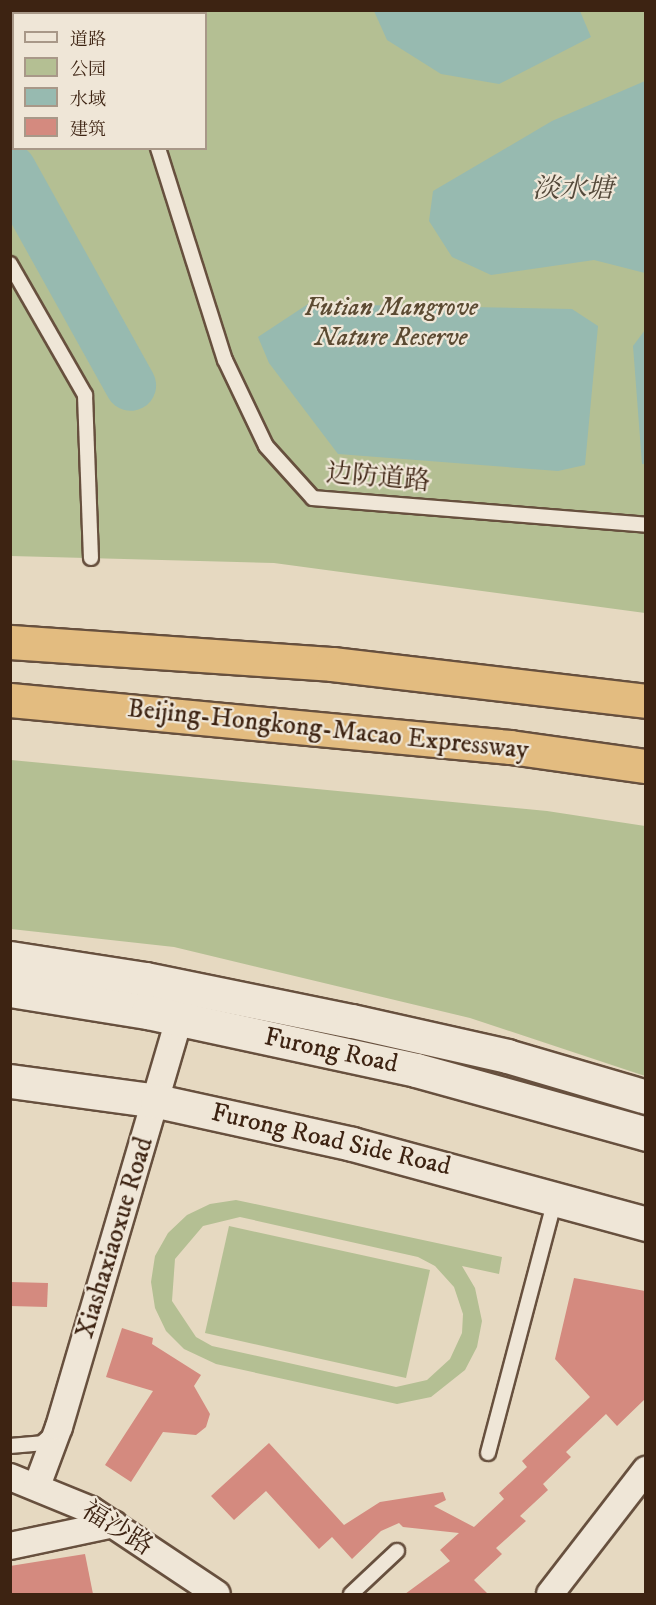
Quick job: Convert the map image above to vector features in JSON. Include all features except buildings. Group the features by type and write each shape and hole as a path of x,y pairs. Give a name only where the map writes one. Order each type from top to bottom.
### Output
{"highway":[{"path":"10,642 320,663 645,700"},
{"name":"Beijing-Hongkong-Macao Expressway","path":"10,700 510,747 645,766"}],"main road":[{"name":"Furong Road","path":"10,958 186,987 507,1056 645,1097"},
{"name":"Furong Road","path":"10,990 180,1018 475,1084 645,1134"},
{"name":"Furong Road Side Road","path":"10,1081 157,1101 422,1160 645,1224"}],"street":[{"name":"Xiashaxiaoxue Road","path":"37,1486 59,1427 157,1101 180,1018 186,987"},
{"path":"550,1594 645,1470"},
{"name":"福沙路","path":"10,1477 37,1486 114,1524 217,1594"},
{"path":"10,1546 114,1524"}],"lane":[{"name":"边防道路","path":"159,150 225,360 266,446 313,498 645,525"},
{"path":"10,264 85,395 91,558"},
{"path":"488,1453 555,1197"},
{"path":"10,1446 42,1443 59,1427"},
{"path":"351,1594 397,1551"}],"green space":[{"name":"Futian Mangrove Nature Reserve","path":"10,11 645,11 645,613 274,563 11,556"},
{"path":"11,760 547,811 645,826 645,1076 470,1018 174,947 11,929"},
{"path":"236,1200 502,1257 499,1274 462,1266 475,1288 482,1321 477,1347 465,1370 431,1397 397,1404 216,1364 184,1349 166,1331 155,1308 151,1282 155,1256 168,1233 187,1215 210,1204","holes":["240,1217 418,1257 435,1266 454,1287 463,1314 462,1333 450,1359 427,1380 396,1387 212,1346 196,1337 172,1301 175,1259 203,1226"]},
{"path":"229,1226 430,1270 406,1378 205,1333"}],"water":[{"path":"374,11 580,11 591,37 499,84 441,74 387,40"},
{"name":"淡水塘","path":"645,81 645,273 594,260 491,275 452,257 429,221 433,191 552,121"},
{"path":"308,304 572,309 598,326 585,465 558,471 338,454 269,363 258,337"},
{"path":"645,330 645,464 642,464 633,346"}],"waterway":[{"path":"10,169 130,385"}]}
